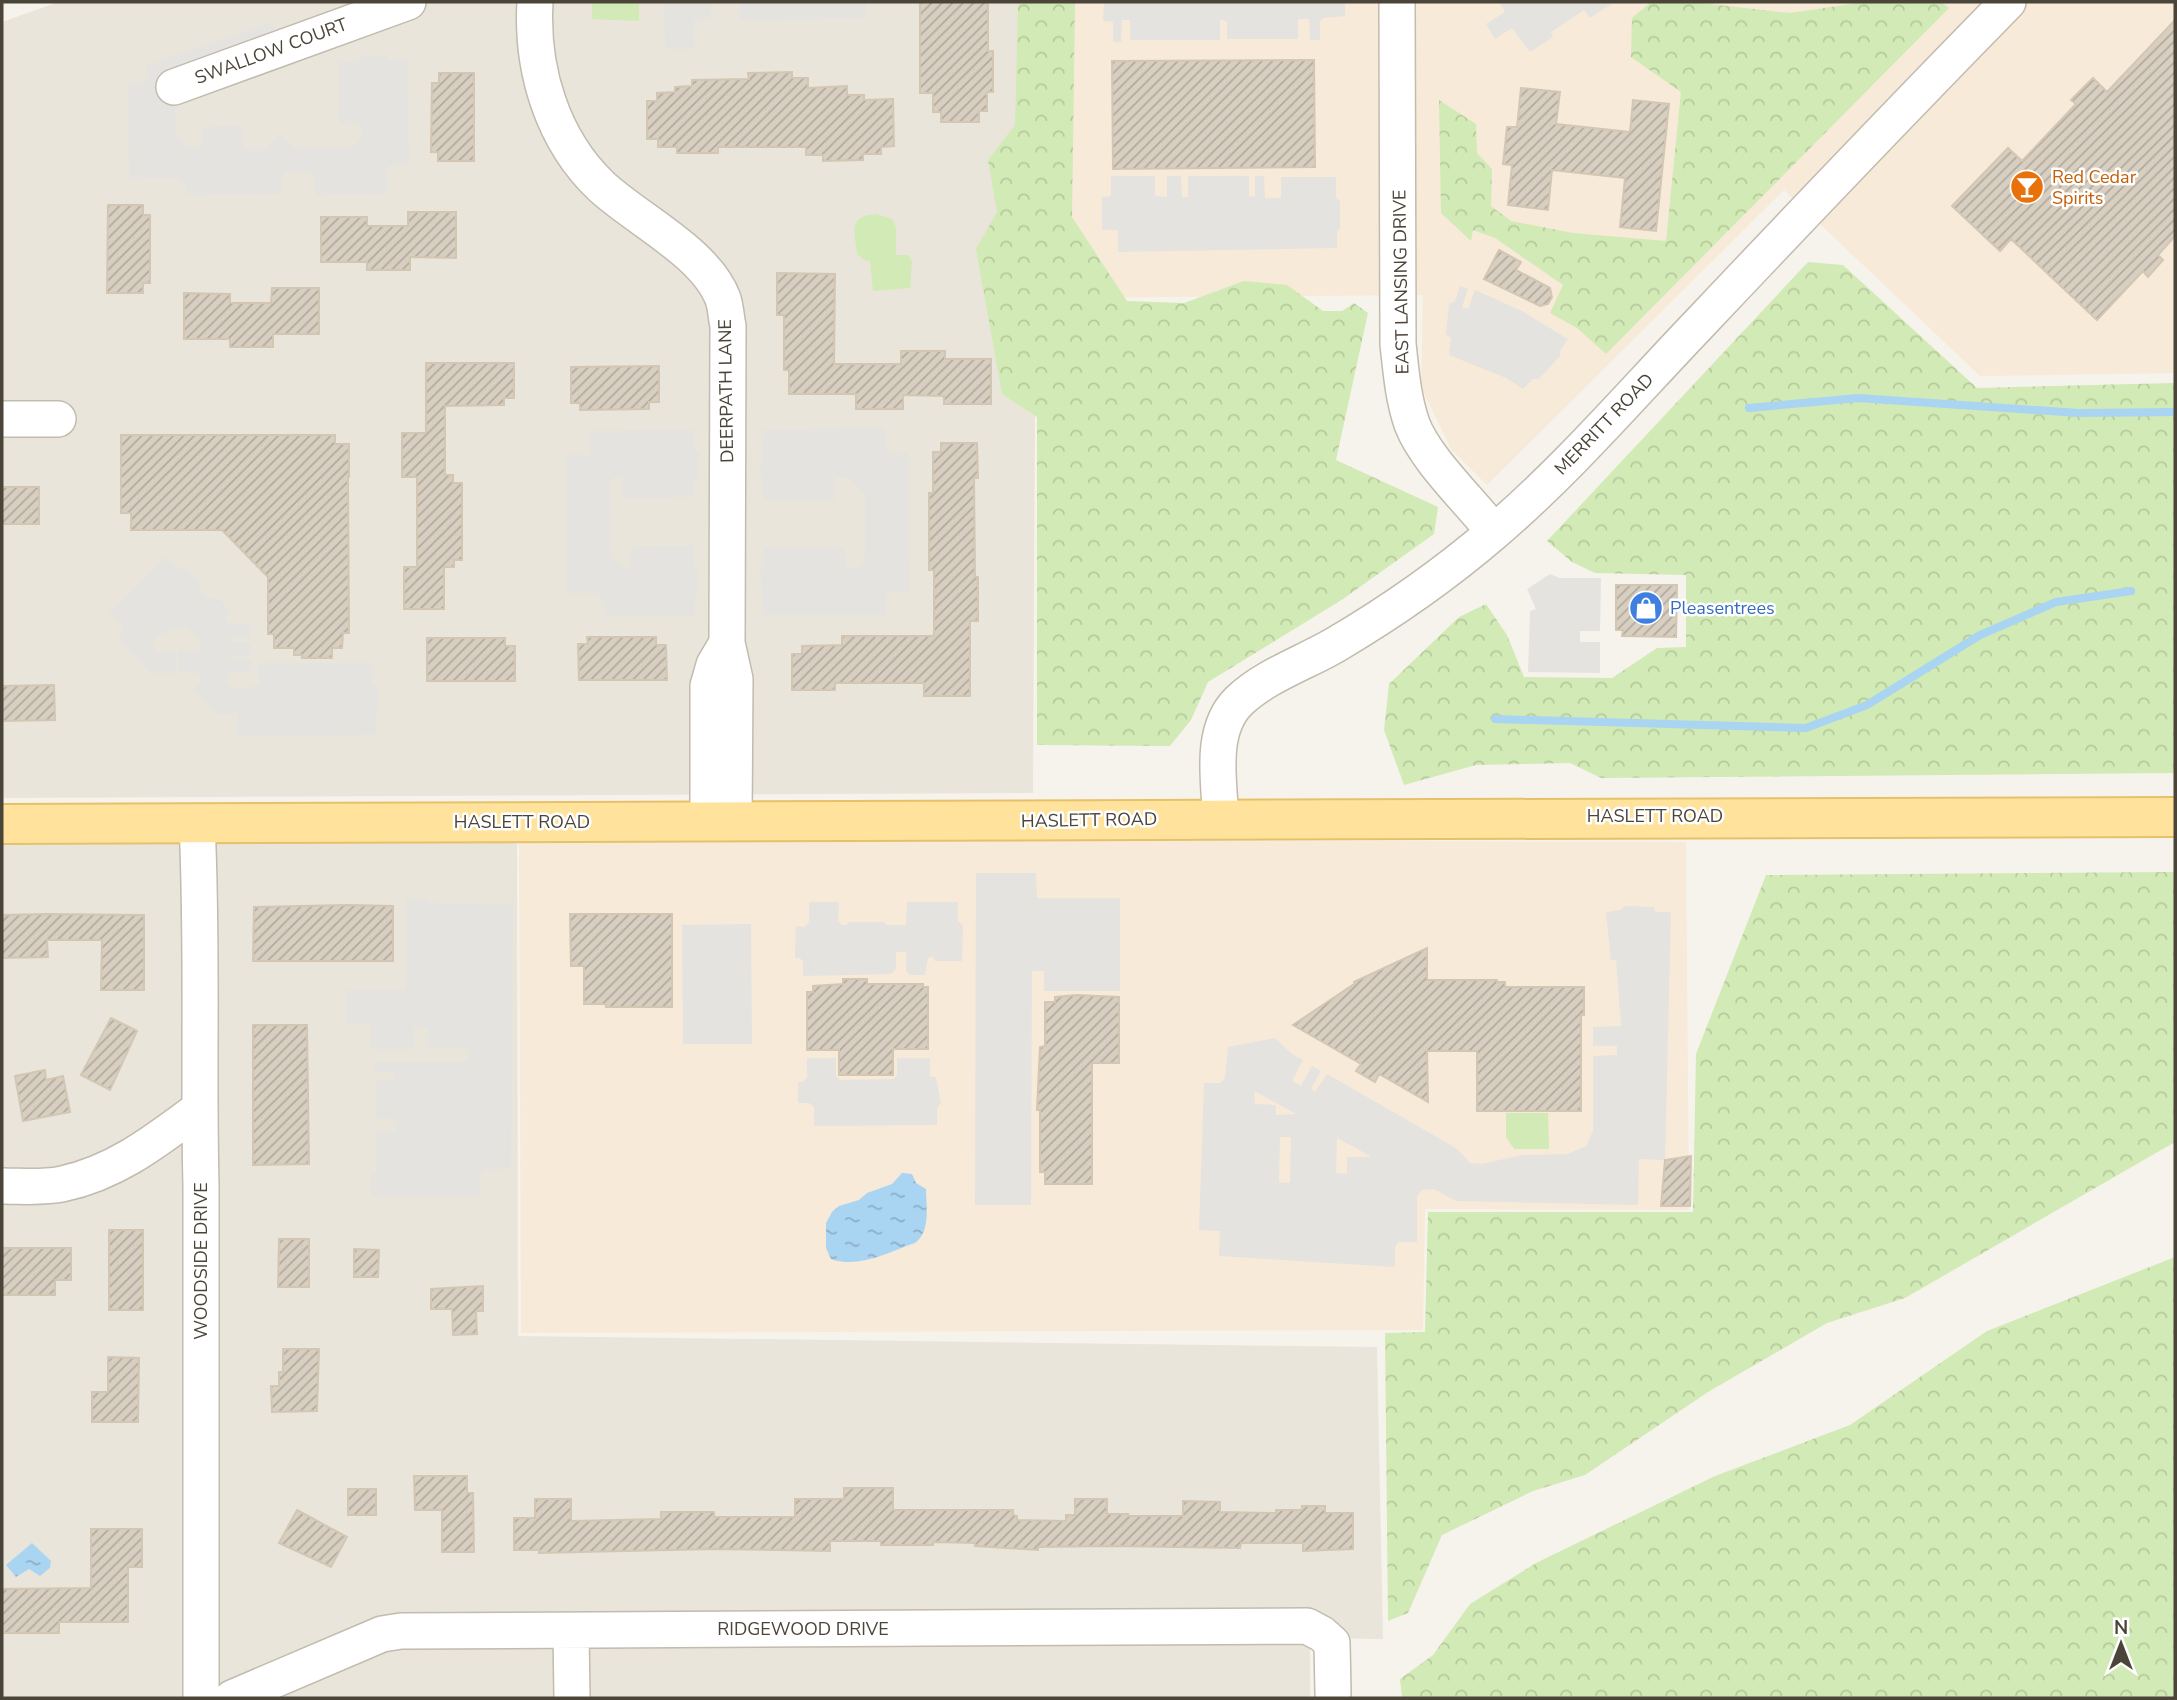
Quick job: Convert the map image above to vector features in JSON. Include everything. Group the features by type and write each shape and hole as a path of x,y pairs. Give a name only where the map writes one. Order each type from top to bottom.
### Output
{"main road":[{"name":"HASLETT ROAD","path":"2,824 1631,816 2175,817"}],"street":[{"name":"SWALLOW COURT","path":"174,87 408,2"},
{"name":"DEERPATH LANE","path":"535,2 533,28 544,93 554,118 582,165 602,187 689,255 711,278 723,299 729,353 727,643 715,665 708,687 721,822"},
{"name":"EAST LANSING DRIVE","path":"1397,2 1398,344 1405,399 1413,425 1426,450 1494,532"},
{"name":"MERRITT ROAD","path":"1221,819 1218,751 1224,723 1238,702 1266,681 1374,622 1445,572 1494,532 1563,467 2008,2"},
{"path":"2,419 58,419"},
{"name":"WOODSIDE DRIVE","path":"197,824 201,1186 201,1698"},
{"path":"2,1186 60,1185 105,1171 145,1149 199,1109"},
{"name":"RIDGEWOOD DRIVE","path":"232,1698 382,1634 401,1631 1307,1626 1332,1643 1332,1693"},
{"path":"572,1631 572,1698"}],"shaded area":[{"path":"58,2 1037,2 1033,793 2,798 2,22"},
{"path":"668,2 711,2 711,19 694,20 695,49 665,49 664,5"},
{"path":"740,2 866,2 866,18 740,20"},
{"path":"1042,2 2175,2 2175,373 1980,376 1784,190 1487,485 1451,449 1421,387 1423,295 1042,298"},
{"path":"1104,2 1345,2 1345,16 1323,18 1320,22 1320,40 1310,40 1309,19 1298,19 1298,39 1227,39 1227,21 1220,20 1220,40 1130,40 1130,20 1122,20 1121,42 1113,42 1113,22 1103,21"},
{"path":"1499,2 1615,2 1590,18 1584,10 1551,32 1553,37 1530,52 1512,28 1495,39 1486,24 1505,12"},
{"path":"272,22 275,31 282,31 181,99 177,109 176,135 182,143 198,148 202,144 202,127 241,126 242,144 246,149 266,149 279,134 296,148 347,148 356,145 362,129 358,123 339,123 339,62 357,62 361,57 386,56 390,60 408,60 409,164 392,164 387,168 387,194 315,195 315,177 311,172 286,173 281,177 282,194 186,195 186,184 179,178 129,179 128,86 149,78 145,66"},
{"path":"1111,176 1155,176 1155,196 1167,197 1167,176 1181,176 1182,197 1188,197 1188,176 1249,176 1249,196 1255,197 1255,176 1264,176 1265,198 1281,198 1281,177 1336,177 1336,198 1340,201 1337,248 1118,252 1118,230 1102,230 1102,197 1111,196"},
{"path":"1460,286 1468,289 1462,307 1468,309 1475,290 1522,311 1568,339 1560,351 1560,356 1539,379 1533,379 1523,389 1506,378 1449,355 1451,338 1446,334 1449,304 1455,301"},
{"path":"886,428 886,449 891,453 908,453 909,592 890,592 886,597 886,615 764,615 760,570 764,566 764,547 845,547 845,566 856,568 862,564 865,556 865,495 851,479 842,477 836,478 834,482 834,500 763,500 763,479 760,476 764,430"},
{"path":"694,430 694,450 699,454 694,497 623,498 623,480 615,477 610,481 610,552 613,560 627,568 631,566 631,547 693,545 694,566 698,569 695,616 605,616 605,604 599,596 590,593 567,593 566,455 590,455 590,431"},
{"path":"166,557 179,569 185,569 199,580 199,589 206,597 220,599 230,613 226,616 226,621 251,624 250,637 231,636 230,642 251,643 250,656 231,656 231,659 251,660 251,673 231,672 227,676 228,684 233,688 255,687 259,683 258,663 372,663 372,682 378,686 376,735 237,736 237,713 218,715 194,690 201,680 200,675 194,672 178,672 178,651 196,651 200,647 196,635 187,628 177,627 158,636 153,642 153,648 158,652 176,652 176,673 156,673 153,676 119,639 123,626 109,613"},
{"path":"1550,574 1560,578 1601,578 1600,631 1580,631 1580,642 1600,642 1600,673 1528,672 1530,611 1536,609 1527,589"},
{"path":"2,838 517,838 518,1336 1377,1347 1383,1639 1310,1638 1310,1698 2,1698"},
{"path":"519,838 1686,842 1689,1210 1425,1209 1423,1330 521,1333"},
{"path":"976,873 1036,873 1037,898 1120,898 1120,991 1044,991 1044,971 1032,971 1031,1205 975,1205"},
{"path":"406,899 425,899 431,903 513,904 511,1169 487,1169 480,1174 480,1196 371,1197 371,1174 376,1173 376,1132 396,1131 396,1119 376,1119 376,1080 395,1080 395,1072 375,1072 375,1062 465,1062 469,1058 469,1052 465,1048 428,1048 428,1028 414,1028 414,1049 371,1049 371,1024 346,1024 346,990 406,990"},
{"path":"809,902 839,902 838,921 842,925 849,922 883,922 887,925 906,925 907,902 958,902 958,921 963,925 962,961 935,961 933,957 928,958 925,975 910,975 906,971 906,952 896,952 896,969 891,974 803,976 803,962 800,958 795,958 796,926 804,927 809,922"},
{"path":"1625,906 1653,907 1656,912 1671,912 1665,1160 1639,1159 1638,1205 1456,1201 1434,1189 1422,1190 1417,1196 1417,1242 1398,1242 1395,1248 1395,1267 1219,1256 1220,1231 1199,1230 1204,1083 1220,1083 1225,1078 1228,1047 1275,1038 1303,1060 1292,1081 1301,1086 1312,1066 1321,1071 1311,1089 1315,1092 1327,1074 1456,1148 1470,1163 1482,1164 1522,1155 1568,1154 1586,1146 1593,1131 1593,1056 1617,1055 1617,1046 1593,1046 1593,1027 1621,1026 1616,960 1611,960 1606,912 1621,910","holes":["1254,1091 1296,1114 1276,1115 1276,1105 1255,1104","1280,1137 1291,1137 1290,1183 1279,1182","1337,1138 1370,1156 1347,1157 1347,1174 1336,1173"]},
{"path":"751,924 752,1044 683,1044 682,925"},
{"path":"807,1058 836,1058 836,1076 840,1080 894,1079 897,1075 897,1058 930,1058 930,1075 936,1077 941,1103 937,1108 937,1125 814,1126 814,1107 809,1103 798,1103 798,1082 803,1082 807,1077"}],"green space":[{"path":"592,2 639,2 639,21 592,19"},
{"path":"1018,2 1075,2 1072,217 1127,301 1184,303 1244,281 1287,285 1323,311 1342,311 1354,303 1368,313 1336,460 1438,507 1434,534 1343,599 1208,682 1191,720 1170,746 1037,745 1037,417 1002,394 976,249 997,212 988,160 1015,125"},
{"path":"1651,2 1692,2 1790,13 1865,2 1941,2 1949,8 1606,354 1577,328 1550,313 1563,285 1495,238 1473,230 1471,241 1441,213 1439,100 1476,124 1477,153 1492,169 1491,206 1511,221 1573,233 1666,241 1681,92 1631,57 1632,18"},
{"path":"876,214 892,219 896,227 896,255 908,255 912,261 910,288 873,291 870,260 866,261 857,254 854,232 861,218"},
{"path":"1808,262 1843,265 1977,388 2175,383 2175,773 1601,778 1570,763 1476,765 1404,785 1384,730 1389,684 1459,617 1486,604 1507,635 1524,677 1612,678 1657,648 1686,647 1686,575 1595,573 1572,562 1547,541"},
{"path":"2175,872 2175,1142 1905,1298 1827,1323 1708,1392 1585,1475 1533,1491 1442,1535 1408,1613 1388,1621 1385,1333 1425,1332 1428,1212 1693,1212 1696,1054 1766,875"},
{"path":"1506,1113 1548,1113 1549,1149 1514,1149 1506,1137"},
{"path":"2175,1257 2175,1698 1402,1698 1400,1679 1433,1655 1470,1604 1536,1563 1715,1476 1850,1425 1987,1331"}],"water":[{"path":"902,1173 912,1174 916,1183 926,1189 926,1225 920,1238 915,1243 863,1261 842,1262 831,1259 826,1248 826,1223 832,1212 839,1206 859,1200 867,1193 892,1184"},
{"path":"32,1543 51,1561 50,1568 40,1576 29,1569 16,1577 6,1565"}],"building":[{"path":"920,2 988,2 988,51 993,51 993,92 987,92 987,111 979,111 979,122 941,122 941,112 933,112 933,93 920,93"},
{"path":"2175,20 2175,236 2158,255 2163,260 2148,277 2143,271 2097,320 2011,239 2000,251 1952,206 2008,148 2022,161 2076,104 2071,100 2093,78 2107,92"},
{"path":"1314,60 1315,167 1113,169 1112,61"},
{"path":"792,72 792,78 808,78 808,88 847,86 847,95 864,95 864,100 893,99 894,146 881,147 881,154 863,154 863,160 823,161 823,155 806,155 806,147 718,147 718,153 677,153 677,147 658,147 658,139 647,139 647,101 657,101 657,93 675,92 675,87 692,86 692,80 749,79 748,73"},
{"path":"439,73 474,73 474,161 438,161 438,152 431,152 432,83 439,83"},
{"path":"1521,88 1560,92 1556,124 1630,132 1633,100 1669,104 1656,231 1620,227 1625,178 1552,170 1548,210 1508,205 1512,165 1503,164 1507,127 1517,127"},
{"path":"108,205 143,205 143,215 150,215 150,283 143,283 143,293 107,293"},
{"path":"408,212 456,212 456,258 410,257 410,270 367,270 367,262 321,262 321,217 367,217 367,226 408,226"},
{"path":"1499,250 1521,262 1516,270 1550,288 1552,297 1548,304 1540,306 1484,279"},
{"path":"777,273 835,274 834,364 901,364 901,351 945,351 945,359 991,359 991,404 944,404 944,396 903,395 903,409 856,409 856,394 789,394 789,370 784,370 784,315 777,315"},
{"path":"272,288 319,288 319,334 273,334 273,347 230,347 230,339 184,339 184,293 230,294 230,303 271,303"},
{"path":"426,363 514,363 514,398 504,398 504,405 445,406 445,475 453,475 453,483 462,483 462,560 454,560 454,567 444,567 444,609 404,609 404,567 417,567 417,477 402,477 402,433 426,433"},
{"path":"659,366 659,402 649,402 649,409 580,410 580,403 571,403 571,367"},
{"path":"121,435 335,435 335,444 349,444 349,633 343,633 342,648 332,648 332,658 302,658 302,655 294,655 294,648 274,648 274,634 268,634 268,577 222,530 131,530 131,513 121,513"},
{"path":"941,443 977,443 978,478 974,478 978,621 970,621 970,696 924,696 924,683 835,683 835,690 792,690 792,654 802,654 802,646 842,645 842,636 934,636 934,570 929,570 929,493 933,493 933,452 941,452"},
{"path":"2,487 39,487 39,524 2,524"},
{"name":"Pleasentrees","path":"1616,585 1677,585 1676,637 1622,636 1623,630 1616,630"},
{"path":"587,637 656,637 656,645 666,645 667,680 579,680 578,644 588,644"},
{"path":"427,638 505,638 505,646 515,646 515,681 427,681"},
{"path":"54,685 55,720 2,721 2,686"},
{"path":"393,906 393,961 253,961 254,907"},
{"path":"570,914 672,914 672,1007 606,1007 606,1004 584,1004 584,966 571,966"},
{"path":"2,915 144,915 144,990 101,990 102,940 47,940 48,957 2,958"},
{"path":"1427,948 1427,980 1497,980 1505,982 1505,987 1584,987 1584,1015 1581,1015 1581,1111 1477,1111 1477,1051 1427,1051 1428,1102 1379,1074 1375,1082 1356,1071 1361,1064 1293,1025 1354,982"},
{"path":"843,979 867,979 867,984 923,984 923,987 928,987 928,1049 893,1049 893,1075 839,1075 839,1050 807,1050 807,992 813,992 813,986 843,984"},
{"path":"1055,997 1119,997 1119,1063 1092,1063 1092,1184 1045,1184 1045,1172 1040,1172 1040,1110 1037,1110 1040,1047 1045,1046 1045,1002 1055,1002"},
{"path":"111,1018 137,1031 110,1090 81,1075"},
{"path":"253,1025 307,1025 309,1164 253,1165"},
{"path":"45,1070 46,1080 63,1076 70,1112 23,1121 15,1076"},
{"path":"1691,1156 1690,1206 1661,1206 1665,1160"},
{"path":"109,1230 143,1230 143,1310 109,1310"},
{"path":"279,1239 309,1239 309,1287 278,1287"},
{"path":"2,1248 71,1248 71,1280 55,1280 55,1295 2,1295"},
{"path":"354,1249 379,1250 378,1277 354,1277"},
{"path":"483,1286 483,1311 476,1311 477,1334 453,1335 452,1309 431,1309 431,1289"},
{"path":"283,1349 319,1349 317,1411 272,1412 271,1386 279,1386 279,1372 283,1372"},
{"path":"108,1357 139,1358 138,1422 92,1422 92,1392 108,1392"},
{"path":"414,1476 467,1476 467,1493 473,1493 474,1552 442,1552 442,1510 415,1510"},
{"path":"844,1488 893,1488 893,1510 1013,1510 1017,1520 1066,1521 1066,1515 1075,1515 1075,1499 1107,1499 1107,1514 1128,1516 1183,1516 1183,1501 1220,1502 1220,1512 1276,1513 1276,1510 1302,1510 1302,1506 1325,1506 1325,1513 1353,1513 1353,1549 1303,1551 1303,1543 1241,1543 1240,1548 1111,1546 1038,1547 1038,1550 975,1546 975,1543 881,1545 881,1541 830,1541 830,1551 714,1549 539,1553 539,1550 514,1550 514,1518 535,1518 535,1499 571,1499 571,1521 661,1519 661,1512 714,1512 714,1517 795,1517 795,1499 844,1499"},
{"path":"348,1489 376,1489 376,1515 348,1515"},
{"path":"297,1510 347,1537 331,1567 279,1543"},
{"path":"91,1529 142,1529 142,1567 128,1567 128,1622 59,1622 59,1633 2,1633 2,1589 91,1588"}],"waterway":[{"path":"1749,408 1858,398 2079,413 2175,412"},
{"path":"1495,719 1806,728 1867,705 1980,635 2056,602 2131,591"}],"place":[{"name":"Red Cedar Spirits","path":"2027,187"},
{"name":"Pleasentrees","path":"1646,608"}]}
